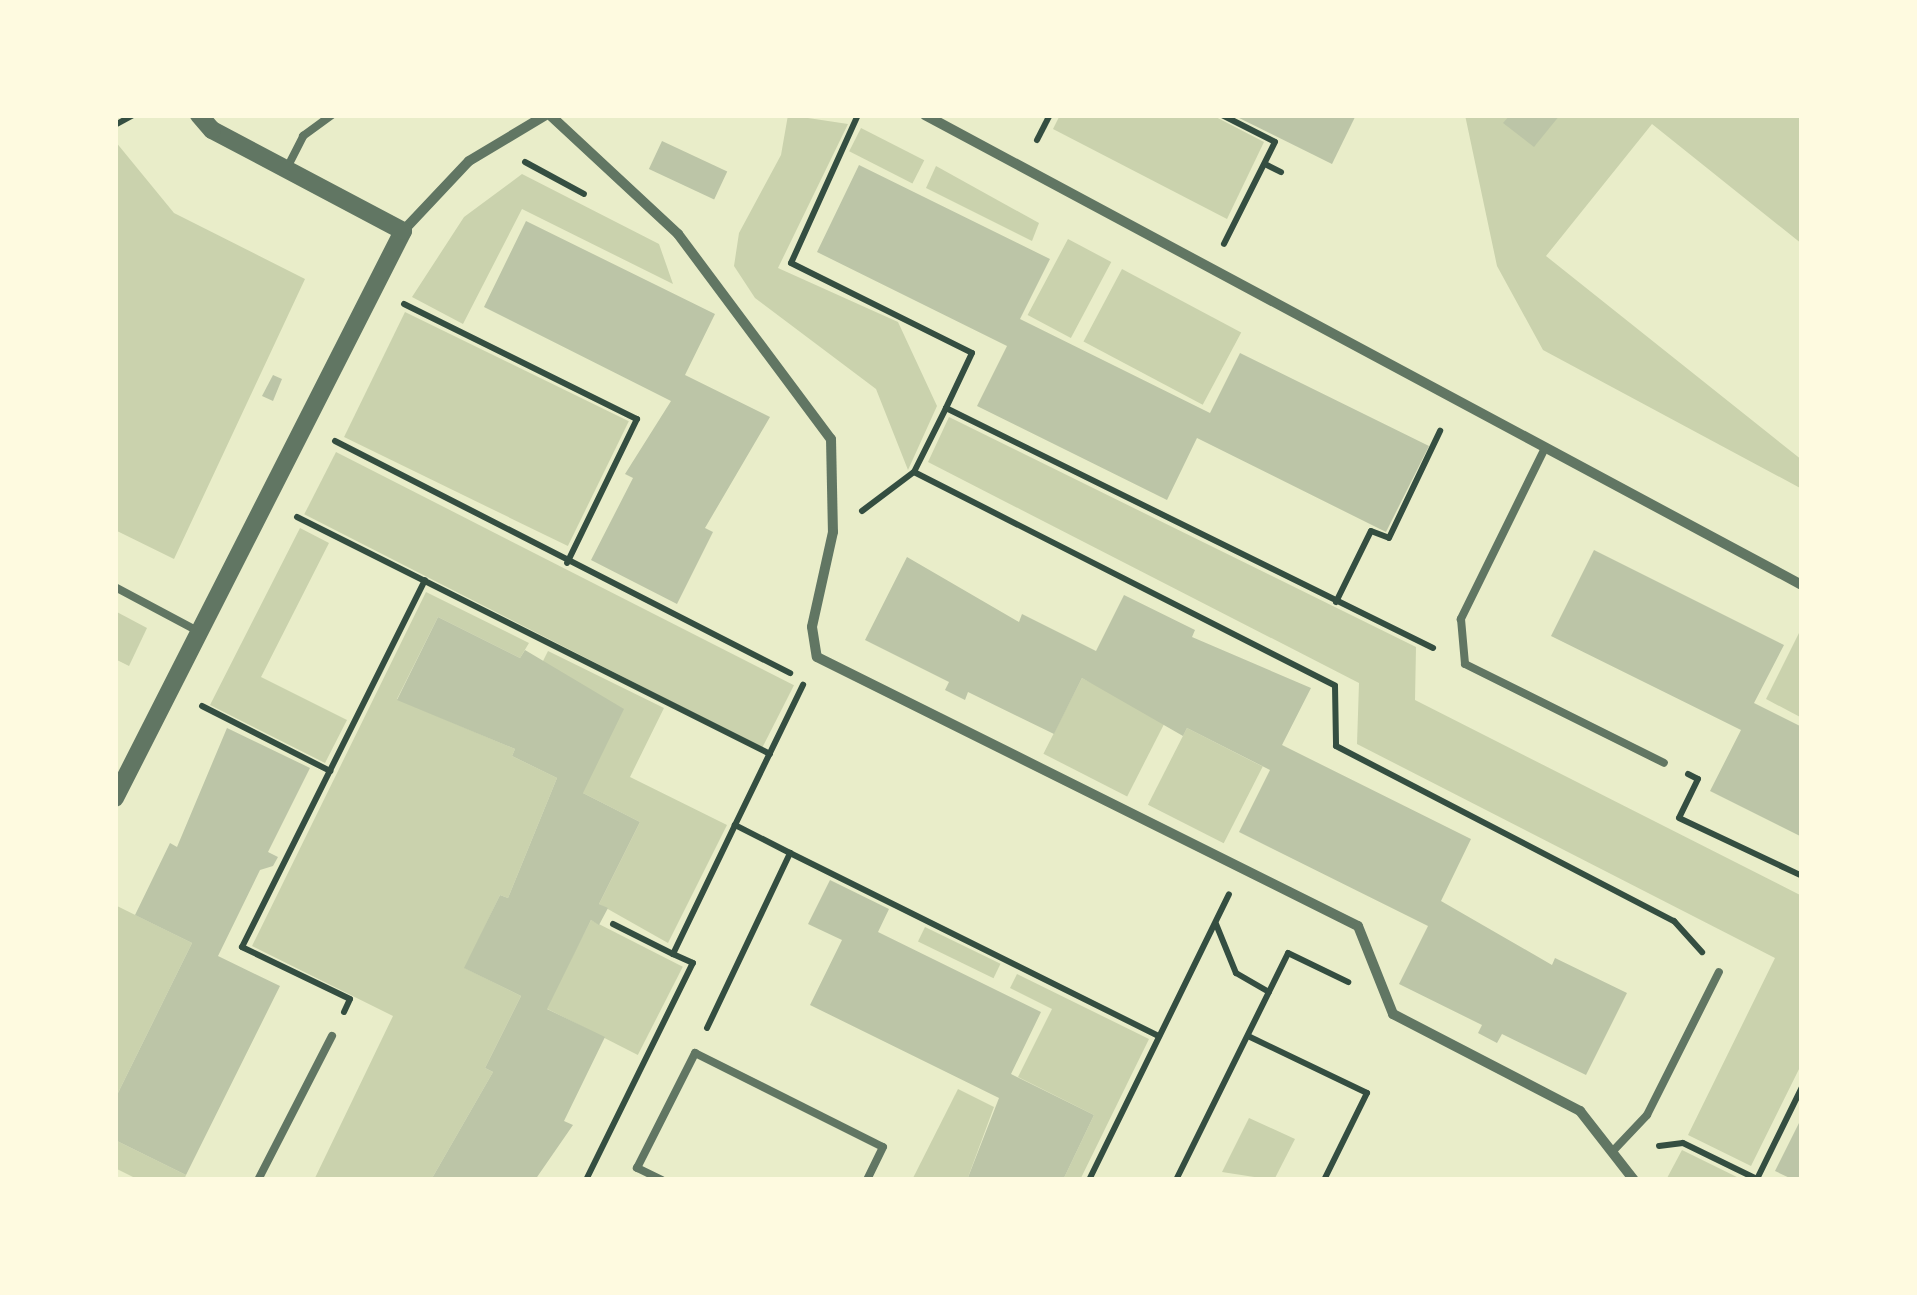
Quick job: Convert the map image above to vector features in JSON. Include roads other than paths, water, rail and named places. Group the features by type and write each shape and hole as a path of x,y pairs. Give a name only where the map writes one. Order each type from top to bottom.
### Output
{"street":[{"path":"200,115 212,130 288,166 402,232"},
{"path":"115,798 196,630 268,502 402,232 469,161 548,115 678,234 831,439 833,532 812,626 817,657 1358,926 1392,1014 1580,1111 1634,1180"},
{"path":"926,115 1802,585"}],"lane":[{"path":"288,166 304,136 332,115"},
{"path":"1545,448 1461,619 1465,664 1664,763"},
{"path":"115,587 196,630"},
{"path":"1612,1152 1647,1114 1719,972"},
{"path":"258,1180 332,1036"},
{"path":"662,1180 637,1168 695,1053 883,1147 867,1180"}]}
